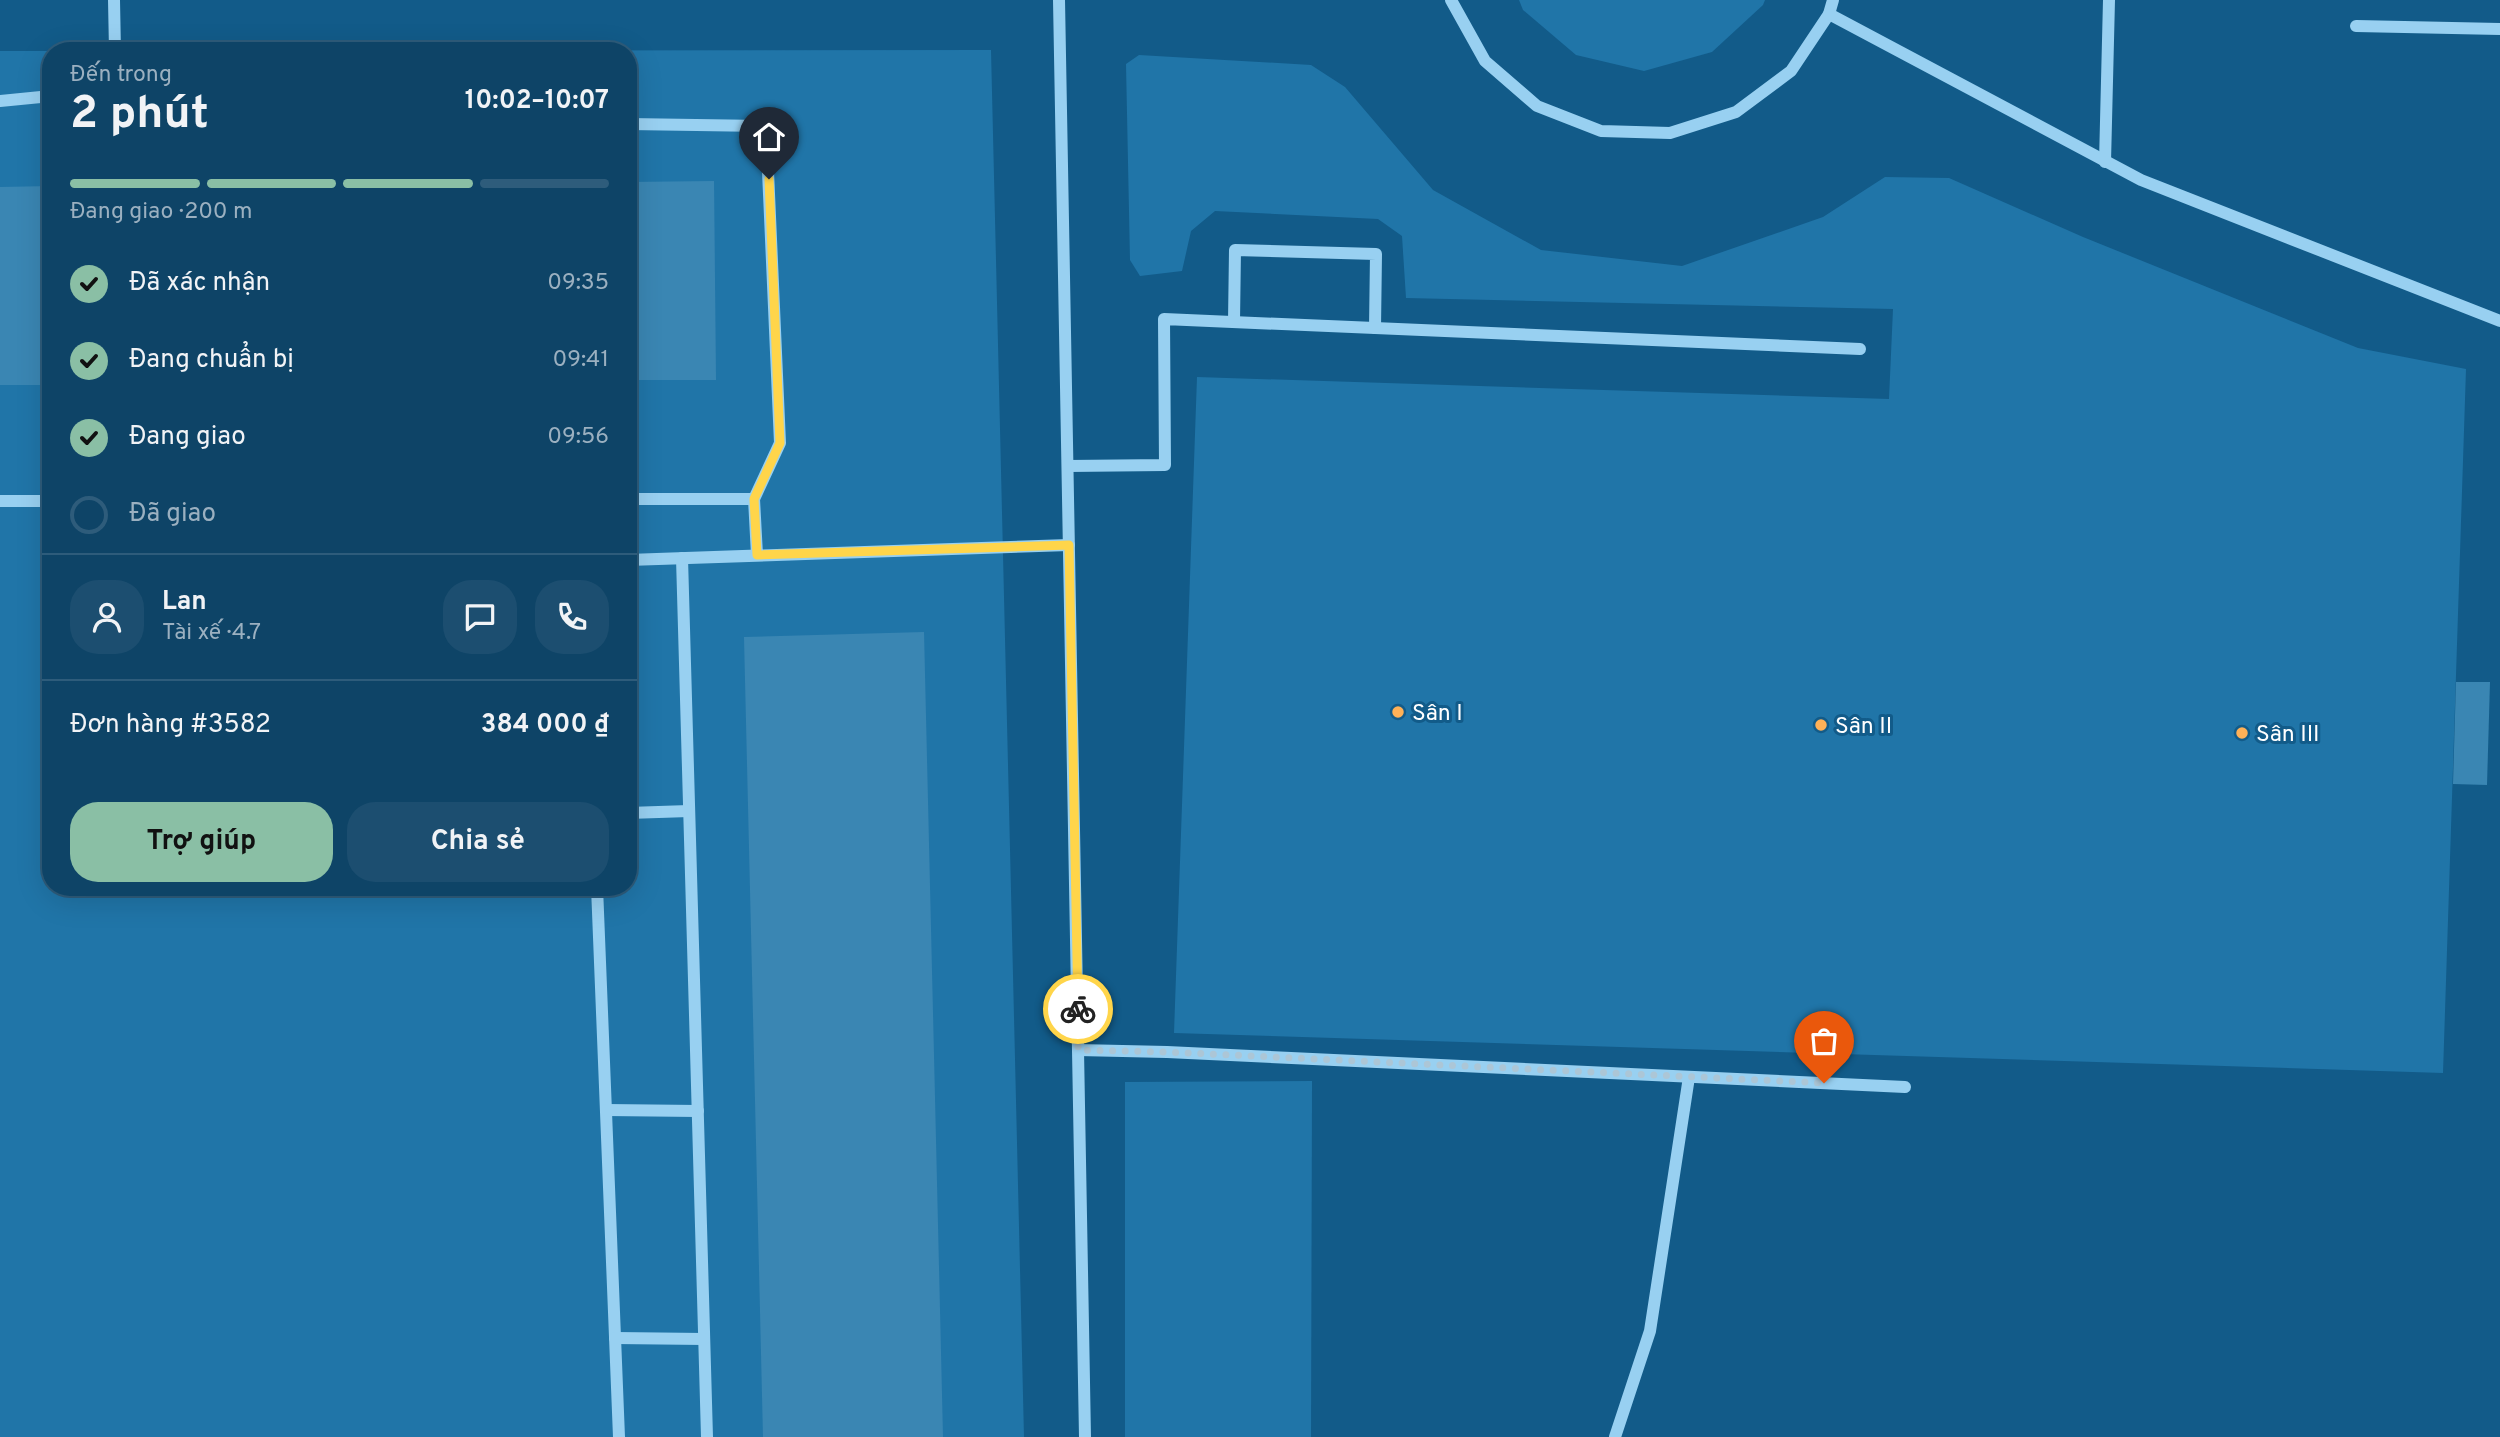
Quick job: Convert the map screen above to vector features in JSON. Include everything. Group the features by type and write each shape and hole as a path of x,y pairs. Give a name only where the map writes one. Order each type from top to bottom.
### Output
{"street":[{"path":"114,0 115,42"},
{"path":"1059,0 1085,1437"},
{"path":"1447,1 1485,61 1537,106 1601,131 1670,133 1736,112 1791,71 1829,14 1833,0"},
{"path":"2105,162 2109,0"},
{"path":"1829,14 2141,180 2500,321"},
{"path":"2356,26 2500,29"},
{"path":"0,101 42,97"},
{"path":"637,124 766,127 780,443 754,499 757,555"},
{"path":"1234,322 1235,250 1376,254 1374,328"},
{"path":"1068,467 1165,465 1164,319 1860,349"},
{"path":"637,499 754,499"},
{"path":"0,501 42,501"},
{"path":"637,560 1069,545"},
{"path":"682,558 706,1437"},
{"path":"637,813 690,811"},
{"path":"597,896 619,1437"},
{"path":"1078,1050 1905,1087"},
{"path":"1615,1437 1650,1331 1689,1077"},
{"path":"606,1110 698,1111"},
{"path":"615,1338 704,1339"}],"shaded area":[{"path":"1519,0 1765,0 1763,5 1712,52 1644,71 1576,55 1523,10"},
{"path":"637,50 991,50 1024,1437 0,1437 0,51 42,51 42,896 637,896"},
{"path":"1139,55 1311,65 1345,87 1433,190 1541,250 1682,266 1823,217 1885,177 1949,178 2083,237 2358,348 2466,369 2443,1073 1174,1033 1197,377 1889,399 1893,309 1406,298 1402,236 1378,219 1215,211 1191,231 1182,271 1140,276 1130,260 1126,64"},
{"path":"1312,1081 1311,1437 1125,1437 1125,1082"}],"building":[{"path":"714,181 716,380 637,380 637,182"},
{"path":"42,186 42,457 41,385 0,385 0,187"},
{"path":"924,632 943,1437 763,1437 744,637"},
{"path":"2456,682 2490,682 2487,785 2453,784"}],"way so far":[{"path":"1078,1009 1078,1050 1824,1083"}],"place":[{"name":"Sân I","path":"1398,712"},
{"name":"Sân II","path":"1821,725"},
{"name":"Sân III","path":"2242,733"}],"route":[{"path":"769,179 780,443 754,499 757,555 1069,545 1078,1009"}]}
